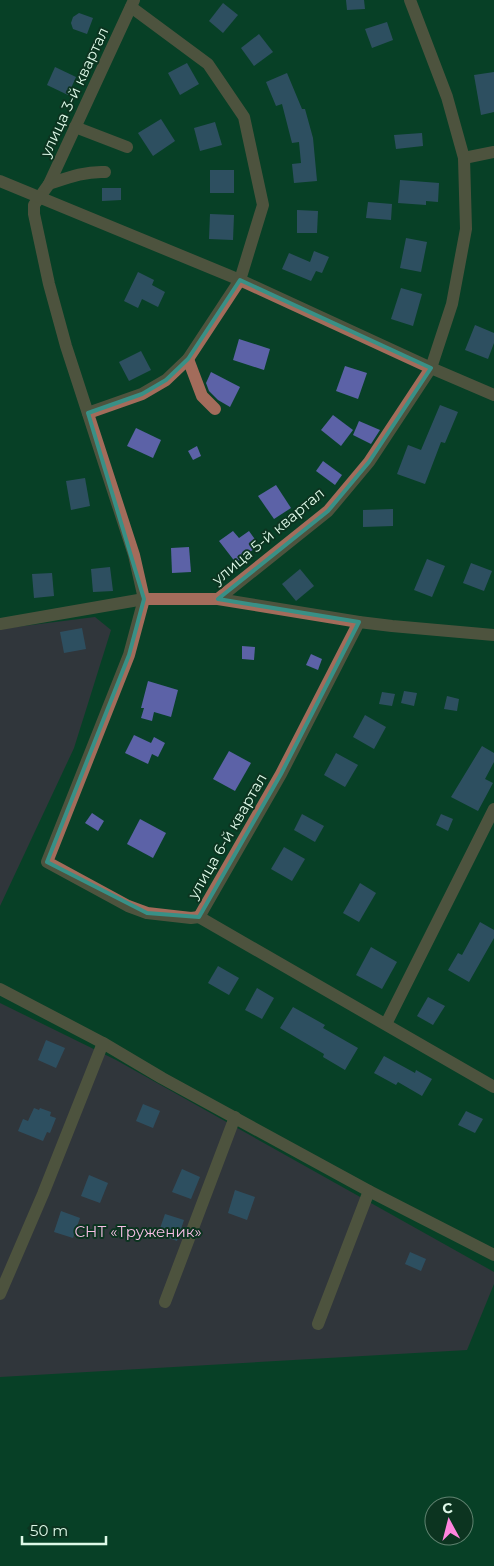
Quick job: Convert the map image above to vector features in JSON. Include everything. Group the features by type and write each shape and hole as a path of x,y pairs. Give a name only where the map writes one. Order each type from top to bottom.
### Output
{"street":[{"name":"улица 5-й квартал","path":"0,624 144,599 218,599 328,511 369,462 430,368 452,304 466,229 464,158 447,97 410,0"},
{"path":"88,413 142,394 166,380 188,359 240,280 263,205 244,117 208,64 132,4"},
{"name":"улица 3-й квартал","path":"40,197 49,184 132,4"},
{"path":"76,127 127,147"},
{"path":"464,158 494,152"},
{"path":"49,184 95,171 105,172"},
{"path":"0,181 240,280 430,368 494,395"},
{"path":"40,197 34,205 34,214 48,284 66,346 134,555 144,599 129,655 47,862 128,906 147,913 191,918 199,917"},
{"path":"188,359 202,396 215,409"},
{"path":"218,599 359,622 494,634"},
{"name":"улица 6-й квартал","path":"359,622 281,774 199,917 494,1087"},
{"path":"386,1024 494,809"},
{"path":"0,989 103,1043 162,1078 369,1191 494,1255"},
{"path":"0,1294 43,1194 103,1043"},
{"path":"165,1302 235,1117"},
{"path":"318,1324 369,1191"}],"highlighted area":[{"path":"240,280 431,368 369,462 328,511 218,599 359,622 281,774 199,917 147,913 47,862 129,655 144,599 88,413 142,394 166,380 188,359"}],"green space":[{"path":"95,617 111,630 74,748 0,906 0,629"},
{"name":"СНТ «Труженик»","path":"0,1003 116,1060 494,1272 494,1284 467,1350 0,1377"}],"building":[{"path":"346,0 364,0 365,9 347,10"},
{"path":"223,3 238,15 223,33 209,21"},
{"path":"79,13 93,18 87,34 73,29 71,23 73,17"},
{"path":"387,22 393,40 372,48 365,29"},
{"path":"259,34 273,52 254,66 241,48"},
{"path":"187,63 199,84 180,95 168,73"},
{"path":"55,67 76,77 68,95 47,85"},
{"path":"494,72 494,112 481,115 474,75"},
{"path":"287,73 302,109 305,109 313,138 317,181 294,183 292,164 301,163 299,142 292,143 282,104 276,106 266,82"},
{"path":"161,119 175,141 153,156 138,133"},
{"path":"215,122 222,145 200,151 194,128"},
{"path":"422,133 423,146 396,149 394,135"},
{"path":"210,170 234,170 234,193 210,193"},
{"path":"400,180 439,183 438,202 426,201 426,205 398,203"},
{"path":"102,188 121,188 121,200 102,201"},
{"path":"368,202 392,204 391,220 366,218"},
{"path":"297,210 318,211 317,233 297,233"},
{"path":"210,214 234,215 233,240 209,239"},
{"path":"406,238 427,242 421,272 400,268"},
{"path":"314,251 329,257 322,273 316,271 311,281 282,269 289,253 310,262"},
{"path":"138,272 154,280 152,285 165,292 158,307 142,299 138,308 124,301"},
{"path":"401,288 422,294 413,326 391,319"},
{"path":"475,325 494,333 494,343 488,359 465,350"},
{"path":"239,339 270,349 264,370 233,360"},
{"path":"141,351 151,370 129,381 119,362"},
{"path":"345,366 367,373 358,399 336,391"},
{"path":"211,372 240,387 230,407 218,400 209,391 206,383"},
{"path":"440,405 458,412 445,443 441,442 425,484 397,474 408,445 421,450"},
{"path":"333,415 353,430 341,446 321,430"},
{"path":"359,421 380,430 371,444 353,435"},
{"path":"136,428 161,440 153,458 127,446"},
{"path":"197,446 201,456 193,460 188,451"},
{"path":"323,461 342,475 335,485 316,471"},
{"path":"85,478 90,506 71,510 66,481"},
{"path":"276,485 291,508 274,519 258,496"},
{"path":"393,509 393,526 363,527 363,510"},
{"path":"233,531 239,538 249,531 259,545 236,563 219,541"},
{"path":"189,547 191,572 172,573 171,548"},
{"path":"427,559 445,566 432,597 414,590"},
{"path":"471,563 492,571 484,591 463,583"},
{"path":"110,567 113,591 93,592 91,569"},
{"path":"300,569 314,586 296,601 282,584"},
{"path":"52,573 54,596 34,598 32,574"},
{"path":"82,628 86,649 64,653 60,632"},
{"path":"242,646 255,647 254,660 242,659"},
{"path":"311,654 322,659 318,670 306,665"},
{"path":"148,681 178,690 171,717 154,712 152,721 141,718 144,708 141,708"},
{"path":"404,691 417,693 414,706 401,703"},
{"path":"382,692 395,694 392,706 379,704"},
{"path":"447,696 459,699 457,711 444,709"},
{"path":"365,715 386,727 374,749 353,737"},
{"path":"134,735 151,743 154,737 165,743 158,757 152,754 148,764 125,753"},
{"path":"482,746 494,753 494,762 485,779 493,783 478,811 451,797"},
{"path":"229,751 251,763 235,791 213,779"},
{"path":"336,753 358,765 345,787 324,775"},
{"path":"92,813 104,821 98,831 85,823"},
{"path":"302,814 324,826 315,842 294,830"},
{"path":"441,814 453,819 448,831 436,825"},
{"path":"140,819 166,833 153,858 127,844"},
{"path":"284,847 305,859 292,881 271,869"},
{"path":"360,883 376,893 359,922 343,913"},
{"path":"480,922 494,930 494,938 469,982 448,970 458,953 462,955"},
{"path":"371,947 397,962 382,989 356,975"},
{"path":"218,966 239,978 229,995 208,983"},
{"path":"257,988 274,998 262,1019 245,1010"},
{"path":"428,997 445,1006 433,1025 417,1016"},
{"path":"293,1007 325,1025 323,1028 358,1048 345,1070 323,1057 324,1054 280,1028"},
{"path":"46,1040 65,1048 56,1068 38,1060"},
{"path":"384,1056 415,1073 416,1070 432,1079 422,1096 398,1082 396,1085 374,1073"},
{"path":"143,1104 160,1111 153,1128 136,1121"},
{"path":"34,1108 51,1112 50,1116 56,1118 50,1133 47,1132 43,1141 18,1131 23,1119 28,1121"},
{"path":"466,1111 483,1119 475,1133 458,1125"},
{"path":"182,1169 200,1177 191,1199 172,1192"},
{"path":"89,1175 108,1183 100,1203 81,1196"},
{"path":"235,1190 255,1197 247,1220 228,1213"},
{"path":"61,1211 80,1218 73,1238 54,1232"},
{"path":"165,1214 184,1220 177,1241 158,1234"},
{"path":"410,1252 426,1259 421,1271 405,1264"}]}
